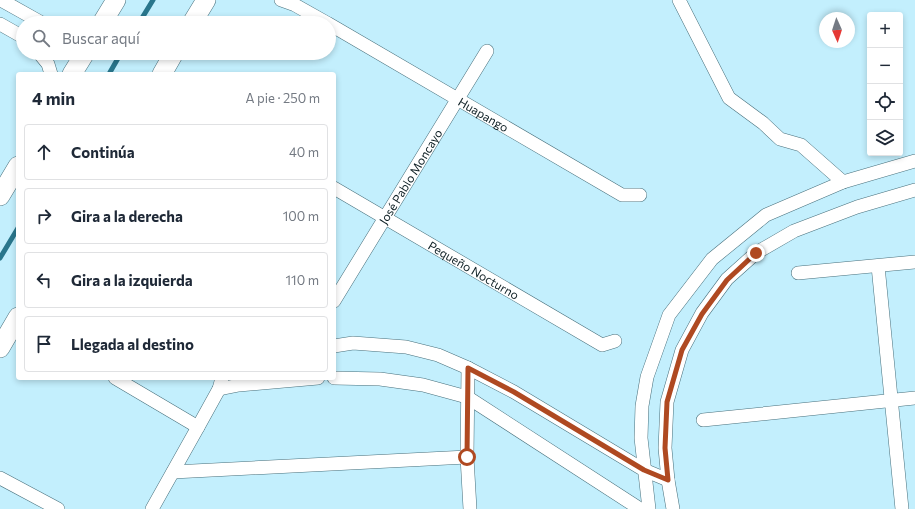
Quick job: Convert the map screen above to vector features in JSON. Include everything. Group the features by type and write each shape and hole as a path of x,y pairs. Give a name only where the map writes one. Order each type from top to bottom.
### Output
{"main road":[{"path":"106,16 116,0"},
{"path":"196,16 206,0"},
{"path":"73,72 81,60"},
{"path":"163,72 170,60"},
{"path":"0,196 16,169"},
{"path":"0,348 16,320"}],"street":[{"path":"1,0 26,16"},
{"name":"Huapango","path":"282,0 295,5 314,16"},
{"path":"679,0 729,98 763,123 780,139 801,145 843,182"},
{"path":"0,24 16,32"},
{"name":"Huapango","path":"336,29 622,195 640,195"},
{"name":"José Pablo Moncayo","path":"336,298 487,51"},
{"path":"45,60 48,64 50,72"},
{"path":"649,509 641,438 642,406 647,377 669,315 712,259 766,215 843,182 915,161"},
{"name":"Pequeño Nocturno","path":"336,189 602,345 615,341"},
{"path":"673,509 665,448 667,402 682,350 702,314 727,280 756,253 794,231 857,207 915,190"},
{"path":"798,273 915,262"},
{"path":"878,266 902,509"},
{"path":"336,346 353,343 406,347 438,355 468,368 514,392 644,470 668,480"},
{"path":"468,368 467,457 470,509"},
{"path":"336,378 380,379 416,384 467,397 640,509"},
{"path":"118,380 198,428"},
{"path":"152,509 198,428 220,384 239,385 295,380"},
{"path":"703,420 915,398"},
{"path":"173,472 467,457"},
{"path":"0,478 58,509"}],"waterway":[{"path":"143,16 153,0"},
{"path":"110,72 117,60"},
{"path":"0,258 16,231"}],"route":[{"path":"467,457 468,368 514,392 644,470 668,480 665,448 667,402 682,350 702,314 727,280 756,253"}]}
